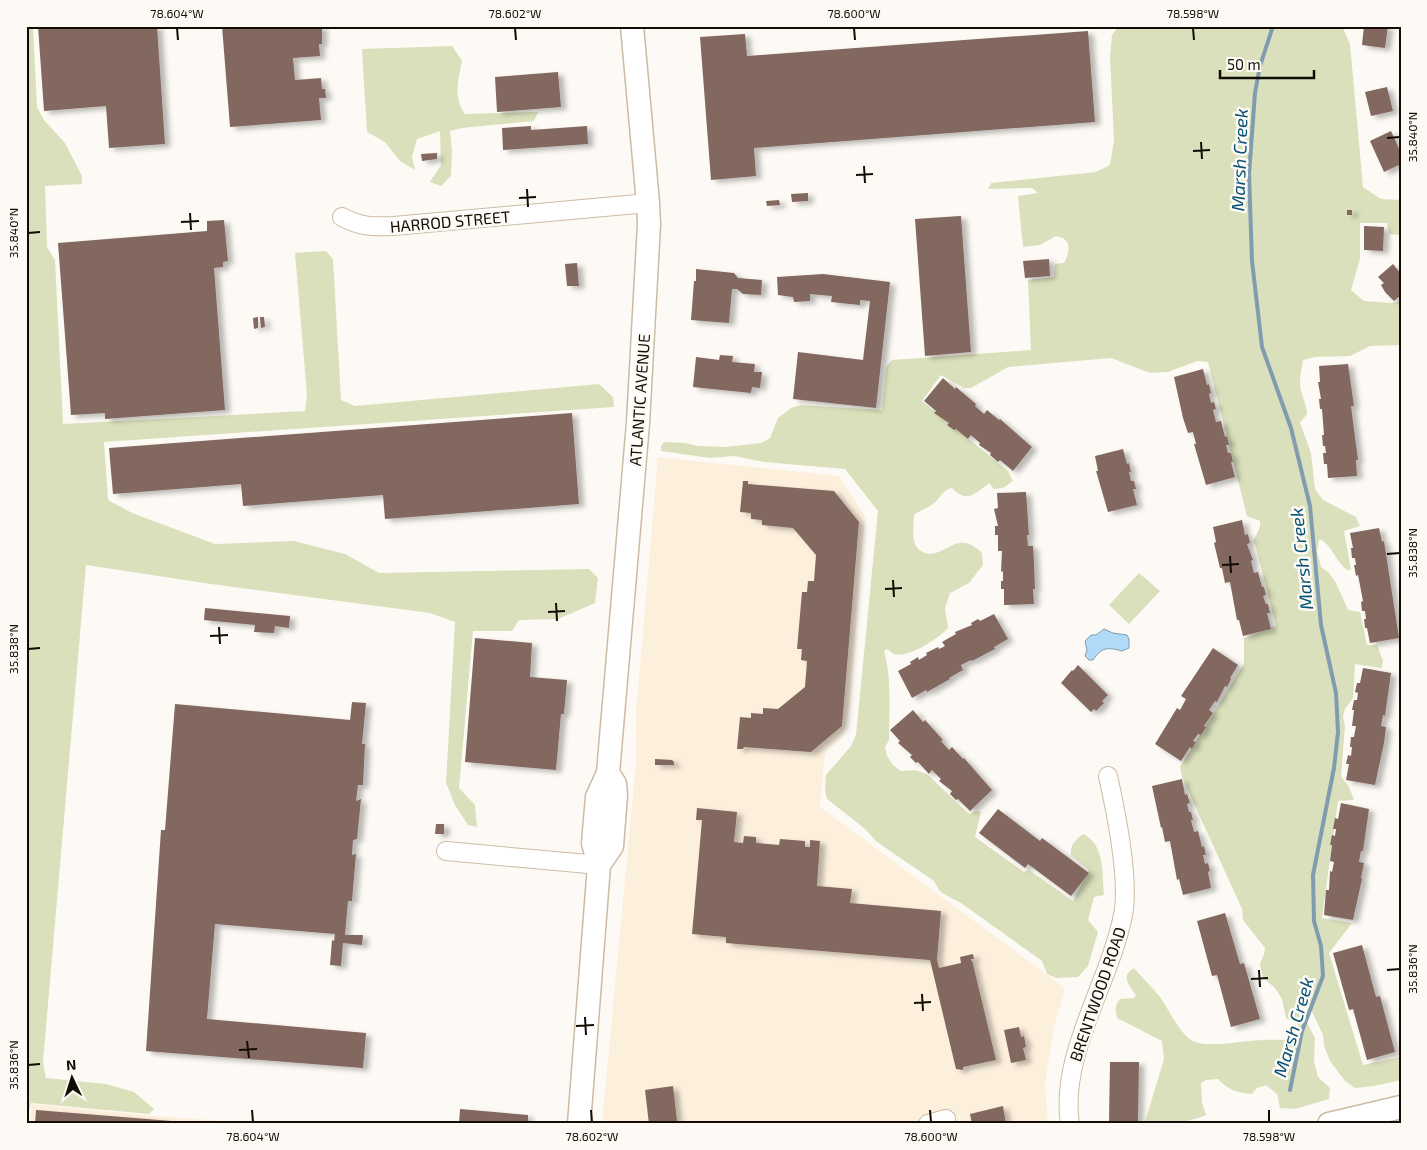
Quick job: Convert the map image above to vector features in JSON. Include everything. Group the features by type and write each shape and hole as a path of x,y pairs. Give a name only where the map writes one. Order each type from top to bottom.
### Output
{"main road":[{"name":"ATLANTIC AVENUE","path":"579,1124 599,865 612,846 616,795 615,784 608,773 645,319 648,202 632,26"},
{"path":"1333,1123 1401,1107"}],"street":[{"name":"HARROD STREET","path":"342,217 358,225 372,227 394,226 648,202"},
{"name":"BRENTWOOD ROAD","path":"1070,1124 1068,1111 1069,1088 1078,1047 1106,974 1124,913 1123,866 1108,776"},
{"path":"446,851 599,865"},
{"path":"928,1124 946,1119"}],"shaded area":[{"path":"658,457 839,476 865,516 850,706 843,735 825,753 820,807 1065,988 1054,1027 1045,1084 1048,1124 602,1124 636,762 636,713"},
{"path":"32,1104 154,1116 269,1124 29,1124"}],"green space":[{"path":"26,26 33,26 37,107 44,120 65,143 82,176 82,184 45,186 47,247 55,260 63,424 305,411 307,395 295,253 326,251 333,259 341,400 355,406 599,384 613,397 614,407 104,442 108,500 132,513 215,544 294,541 345,554 379,573 589,569 598,578 595,603 558,619 519,620 512,631 473,631 459,788 475,805 477,827 468,825 455,805 446,783 455,622 430,613 211,584 86,565 43,1062 46,1078 106,1084 134,1092 154,1109 149,1114 31,1103 27,1124"},
{"path":"1119,26 1344,26 1344,31 1350,44 1363,187 1381,199 1401,200 1401,235 1389,234 1387,223 1360,223 1360,259 1351,290 1364,301 1391,303 1401,301 1401,345 1370,346 1350,356 1315,357 1303,360 1300,386 1307,414 1300,423 1311,453 1315,489 1323,500 1356,517 1360,526 1344,531 1351,570 1343,567 1326,543 1319,540 1317,551 1321,567 1329,573 1336,583 1348,610 1360,612 1367,645 1377,645 1383,661 1382,668 1355,664 1353,698 1345,709 1343,717 1345,726 1341,776 1349,787 1354,800 1338,801 1322,918 1352,923 1329,953 1363,1065 1401,1057 1401,1080 1355,1088 1345,1081 1330,1061 1324,1046 1323,1035 1307,1001 1305,1002 1303,1015 1315,1038 1314,1061 1318,1077 1330,1088 1329,1099 1295,1109 1280,1108 1277,1094 1266,1085 1257,1088 1252,1094 1234,1090 1218,1079 1206,1080 1201,1083 1202,1103 1206,1115 1188,1121 1161,1124 1133,1124 1145,1122 1164,1059 1162,1041 1117,1018 1116,1008 1120,999 1134,998 1136,995 1127,981 1127,974 1134,968 1160,997 1185,1035 1195,1042 1219,1044 1295,1039 1298,1025 1286,1018 1282,999 1275,988 1263,978 1260,964 1265,948 1243,920 1242,909 1182,777 1180,767 1244,664 1244,638 1276,626 1254,540 1260,527 1260,521 1247,516 1208,362 1197,361 1168,372 1150,373 1111,358 1008,367 971,388 964,388 941,375 922,401 1008,471 1013,481 1003,488 994,489 989,483 976,493 967,496 957,493 952,488 949,489 933,504 914,515 914,540 921,551 927,554 934,554 956,544 969,544 982,553 983,565 969,583 950,593 945,608 948,628 944,632 915,651 900,655 894,654 887,649 884,651 890,695 889,740 885,747 887,756 893,765 901,771 915,770 927,774 969,814 977,811 981,812 975,837 1024,872 1029,870 1073,901 1089,870 1071,855 1071,848 1075,841 1083,834 1090,839 1099,852 1101,860 1104,895 1094,897 1088,920 1098,932 1088,966 1078,977 1056,978 1047,974 1042,961 961,903 942,893 934,881 877,842 864,828 827,799 825,791 826,775 851,746 856,735 878,511 845,469 764,462 734,456 710,458 661,451 661,446 664,442 725,447 761,443 770,438 778,418 791,408 801,405 882,410 886,367 892,360 1031,350 1028,280 1054,277 1055,264 1064,263 1069,246 1065,240 1056,236 1040,245 1023,247 1018,196 1038,193 1032,188 988,189 991,183 1096,172 1110,165 1114,140 1110,57 1112,35"},
{"path":"452,46 462,61 458,82 458,95 461,108 465,114 538,112 534,121 462,128 450,131 452,151 451,176 441,186 430,182 441,165 440,131 417,139 412,157 415,170 400,161 385,142 367,132 362,49"},
{"path":"1139,573 1160,591 1129,624 1109,605"}],"water":[{"path":"1104,629 1113,633 1127,635 1129,648 1122,651 1105,649 1093,660 1089,660 1085,656 1087,650 1085,641 1091,635 1096,635"}],"building":[{"path":"38,26 157,26 165,144 109,148 106,106 44,111"},
{"path":"222,26 322,26 322,44 319,44 320,56 293,58 295,80 321,78 322,89 325,89 326,98 319,98 321,120 230,127"},
{"path":"1364,26 1388,26 1385,48 1362,45"},
{"path":"1088,31 1095,122 754,148 756,176 711,180 700,37 745,34 747,56"},
{"path":"558,72 561,107 497,112 495,77"},
{"path":"1387,87 1393,111 1371,116 1365,92"},
{"path":"531,126 531,130 587,126 588,144 503,150 502,128"},
{"path":"1391,131 1401,153 1401,164 1384,172 1370,141"},
{"path":"437,153 437,159 422,161 421,154"},
{"path":"808,193 808,201 792,202 791,194"},
{"path":"779,200 780,205 767,206 766,201"},
{"path":"1347,210 1352,210 1352,215 1347,215"},
{"path":"961,216 971,352 925,356 915,219"},
{"path":"224,220 228,261 223,262 223,267 214,268 225,410 105,419 105,413 71,415 58,243 207,231 207,221"},
{"path":"1364,226 1384,227 1383,251 1364,250"},
{"path":"1049,259 1050,276 1025,278 1023,261"},
{"path":"577,263 579,286 567,286 565,264"},
{"path":"1393,264 1401,274 1401,295 1394,301 1385,292 1381,285 1384,283 1378,277"},
{"path":"696,269 734,273 738,278 762,280 761,295 743,294 737,289 732,289 729,323 691,320"},
{"path":"823,274 890,282 876,408 793,399 798,352 863,360 870,301 860,300 860,305 831,302 832,296 810,294 810,301 794,302 793,297 778,295 777,277"},
{"path":"258,317 258,328 254,329 253,318"},
{"path":"260,317 264,317 265,327 261,328"},
{"path":"720,355 733,356 732,362 755,364 754,372 762,372 760,388 752,387 751,393 693,387 696,357 719,360"},
{"path":"1348,364 1354,406 1351,406 1358,460 1356,460 1357,476 1328,478 1327,464 1324,464 1323,453 1326,453 1325,446 1323,446 1322,409 1320,409 1319,399 1321,399 1318,382 1320,382 1319,366"},
{"path":"1203,369 1207,385 1209,384 1211,403 1214,402 1216,409 1213,410 1216,422 1221,421 1225,437 1227,436 1229,445 1226,445 1228,453 1231,453 1235,477 1206,485 1194,444 1196,444 1193,432 1188,433 1183,418 1174,377"},
{"path":"943,378 976,404 975,406 984,414 987,410 1032,447 1013,471 1000,460 998,462 971,435 968,439 956,429 954,430 947,425 949,423 934,413 936,411 924,401"},
{"path":"572,413 579,504 385,519 383,495 243,506 241,484 113,494 109,448"},
{"path":"1123,449 1127,464 1129,463 1131,481 1134,481 1136,489 1133,489 1137,505 1108,512 1096,471 1098,471 1095,456"},
{"path":"743,481 748,481 748,484 834,491 859,522 842,726 811,752 744,747 743,749 737,749 740,717 751,718 751,713 763,714 763,708 778,709 805,687 807,661 801,660 802,649 797,649 802,592 807,592 808,581 814,581 816,555 793,528 762,525 762,520 751,519 751,513 740,512"},
{"path":"1026,492 1028,546 1033,546 1034,604 1004,605 1004,589 1001,589 1001,581 1003,581 1003,571 1001,572 1002,551 998,551 998,535 995,535 995,526 998,526 994,509 998,508 997,493"},
{"path":"1242,520 1245,535 1248,534 1250,543 1247,544 1253,560 1251,561 1254,573 1258,572 1262,587 1264,587 1266,595 1263,596 1266,604 1268,604 1270,613 1267,613 1271,629 1243,636 1239,620 1237,620 1230,582 1225,583 1222,568 1220,568 1214,543 1216,542 1213,527"},
{"path":"1379,528 1382,542 1384,541 1399,638 1370,643 1367,628 1365,628 1365,611 1362,611 1361,602 1363,601 1358,575 1356,576 1355,558 1352,558 1351,548 1353,548 1350,533"},
{"path":"205,608 290,616 289,628 275,626 274,633 254,632 255,625 204,620"},
{"path":"994,614 1008,639 994,647 995,649 961,665 963,670 950,679 912,698 898,671 911,664 910,662 918,657 919,660 927,655 926,653 945,646 942,642 956,634 955,632 972,625 971,623 978,619 980,621"},
{"path":"475,638 532,643 530,677 567,680 564,714 561,714 556,770 465,762"},
{"path":"1213,648 1238,665 1227,687 1225,686 1217,702 1215,701 1209,710 1213,713 1204,726 1206,727 1201,735 1198,734 1193,741 1196,742 1192,749 1190,747 1181,761 1155,744 1177,708 1180,710 1186,699 1181,696"},
{"path":"1078,665 1108,695 1102,701 1104,703 1096,711 1094,709 1091,712 1061,683"},
{"path":"1363,668 1391,673 1385,716 1383,715 1381,726 1386,727 1384,743 1375,785 1346,780 1349,764 1346,764 1348,755 1351,756 1351,737 1354,737 1356,726 1352,726 1354,710 1352,710 1354,700 1357,700 1358,693 1355,692 1357,683 1360,683"},
{"path":"352,702 366,703 362,744 365,744 363,785 358,785 356,801 361,799 357,839 353,840 352,855 356,854 352,901 348,901 345,935 363,935 362,945 343,943 341,966 330,965 332,940 334,941 335,934 215,924 207,1019 366,1033 363,1068 146,1051 161,830 165,830 175,704 350,720"},
{"path":"913,710 943,740 941,741 949,750 952,747 964,758 992,790 970,811 950,794 952,791 939,781 941,779 932,770 929,774 918,762 916,763 910,757 912,755 898,743 900,741 890,730"},
{"path":"655,759 672,760 674,765 655,765"},
{"path":"1182,779 1185,795 1187,794 1190,803 1187,804 1193,820 1191,820 1194,832 1198,831 1202,847 1204,846 1206,855 1203,855 1205,864 1208,863 1210,871 1208,872 1211,888 1183,895 1179,879 1177,880 1170,841 1165,842 1161,828 1152,786"},
{"path":"1341,803 1369,809 1363,851 1361,851 1359,862 1364,863 1362,879 1353,920 1324,915 1326,890 1329,890 1330,871 1332,872 1334,862 1330,861 1332,845 1330,845 1332,835 1335,836 1336,829 1333,829 1335,818 1338,819"},
{"path":"697,808 737,812 734,842 743,843 744,836 756,837 756,843 779,845 780,839 805,841 805,847 810,847 810,840 820,841 817,886 852,889 850,903 941,911 937,959 939,968 961,963 960,957 973,954 974,959 971,959 971,961 996,1060 963,1067 963,1070 956,1069 930,960 726,943 726,937 692,934 702,820 696,820"},
{"path":"998,809 1040,841 1042,838 1089,873 1071,896 1028,864 1025,868 979,833"},
{"path":"436,824 444,824 444,834 435,834"},
{"path":"1225,913 1240,964 1244,963 1260,1019 1231,1027 1217,975 1212,976 1197,921"},
{"path":"1362,945 1376,997 1380,996 1395,1052 1367,1060 1353,1009 1349,1010 1333,953"},
{"path":"1019,1027 1021,1037 1024,1036 1026,1047 1023,1048 1026,1060 1011,1063 1004,1030"},
{"path":"1110,1062 1139,1062 1138,1121 1109,1121"},
{"path":"673,1086 677,1121 649,1124 645,1090"},
{"path":"1003,1106 1006,1124 972,1124 970,1114"},
{"path":"460,1109 528,1115 528,1124 459,1124"},
{"path":"36,1110 184,1122 184,1124 35,1124"}],"waterway":[{"name":"Marsh Creek","path":"1273,26 1260,66 1255,93 1249,174 1252,261 1262,347 1291,428 1310,506 1321,625 1336,693 1338,732 1334,768 1313,875 1314,921 1321,946 1323,976 1302,1031 1290,1090"}]}
